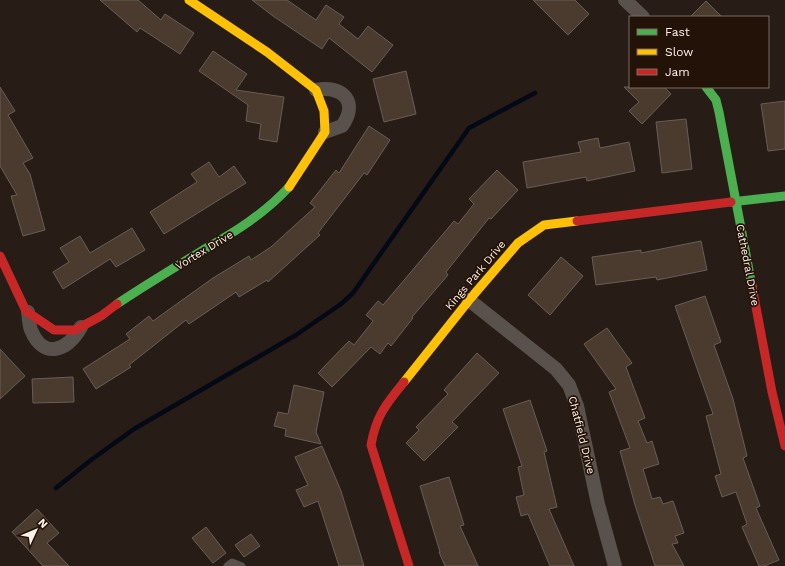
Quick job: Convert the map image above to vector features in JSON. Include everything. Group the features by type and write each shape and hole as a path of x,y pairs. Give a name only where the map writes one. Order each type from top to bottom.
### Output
{"street":[{"path":"189,0 268,52 316,90 324,111 325,132 342,126 350,112 348,103 337,89 327,88 316,90"},
{"path":"625,0 642,16"},
{"name":"Cathedral Drive","path":"707,88 716,100 720,112 772,392 785,446"},
{"name":"Vortex Drive","path":"28,312 54,330 75,330 101,316 145,285 249,223 274,204 295,181 325,132"},
{"name":"Kings Park Drive","path":"409,566 371,444 372,433 381,411 469,300 517,243 529,232 544,225 785,196"},
{"path":"0,256 28,312 31,330 41,345 55,350 65,347 74,339 81,327"},
{"name":"Chatfield Drive","path":"469,300 556,369 569,385 577,406 598,504 615,566"}],"lane":[{"path":"227,566 232,562 242,566"}],"building":[{"path":"100,0 138,0 161,20 165,14 194,33 180,54 140,28 137,32"},
{"path":"252,0 287,0 316,20 326,5 344,17 339,24 358,39 368,26 393,45 372,72 329,38 322,49"},
{"path":"533,0 575,0 589,14 568,35"},
{"path":"706,1 721,16 691,16"},
{"path":"213,51 247,74 236,90 284,97 277,142 259,139 261,124 246,121 248,105 199,71"},
{"path":"406,71 416,114 384,122 373,79"},
{"path":"0,87 15,111 8,115 33,158 23,163 30,174 45,230 23,236 11,196 17,195 0,166"},
{"path":"624,87 665,88 671,94 642,124 629,111 639,102"},
{"path":"785,101 785,149 768,151 761,104"},
{"path":"686,119 692,169 662,173 656,122"},
{"path":"369,126 390,140 367,175 364,173 318,233 320,235 268,282 267,280 239,297 236,292 189,324 186,320 129,365 131,367 96,389 83,369 130,339 126,334 149,316 153,321 213,278 249,256 251,260 271,247 315,207 310,203 336,170 339,173"},
{"path":"598,138 600,148 629,142 635,171 587,181 586,177 527,188 523,162 581,152 578,142"},
{"path":"209,162 219,177 234,166 246,183 164,234 150,212 197,182 191,174"},
{"path":"497,170 518,190 491,219 489,218 446,272 448,275 412,317 413,318 391,346 388,343 380,354 371,347 332,387 318,373 349,341 354,345 373,321 366,315 378,301 383,305 454,221 458,224 474,204 469,199"},
{"path":"132,228 145,250 116,267 110,259 63,289 53,272 69,262 60,248 80,236 90,253"},
{"path":"701,241 707,270 657,280 656,277 596,285 592,257 641,250 641,253"},
{"path":"561,257 583,276 550,315 528,295"},
{"path":"705,296 721,342 714,345 733,399 747,456 743,458 760,506 756,508 779,560 764,566 759,566 742,527 747,524 736,492 722,497 715,476 721,474 706,416 713,414 675,306"},
{"path":"607,328 632,363 626,367 645,418 638,421 647,443 652,441 659,464 643,469 652,499 660,497 663,504 673,501 684,533 675,536 678,543 672,544 684,566 655,566 635,505 620,451 630,448 609,392 616,389 584,344"},
{"path":"0,349 25,376 0,399"},
{"path":"477,353 499,373 452,422 458,427 424,461 406,443 419,430 416,427 448,394 444,390"},
{"path":"73,377 74,402 33,403 32,379"},
{"path":"294,385 324,392 316,432 321,444 285,436 286,429 274,426 278,412 288,414"},
{"path":"530,400 547,451 544,452 557,507 549,509 574,566 550,566 528,514 521,516 516,497 524,495 518,467 522,466 503,409"},
{"path":"322,446 341,491 364,566 339,566 318,501 304,507 296,490 308,485 295,457"},
{"path":"449,477 464,525 460,526 478,566 445,566 439,552 420,486"},
{"path":"37,509 59,533 47,543 69,566 43,566 12,532"},
{"path":"206,527 226,553 213,563 192,538"},
{"path":"251,534 260,546 244,557 235,545"}],"waterway":[{"path":"56,488 91,460 134,429 296,335 341,304 353,293 469,128 535,93"}],"traffic: fast":[{"path":"707,88 716,100 719,112 752,286"},
{"path":"117,304 249,222 270,206 289,187"},
{"path":"731,202 785,196"}],"traffic: slow":[{"path":"189,0 267,52 316,90 324,111 325,132 289,187"},
{"path":"404,382 470,299 518,243 544,225 577,221"}],"traffic: jam":[{"path":"577,221 731,202"},
{"path":"0,256 26,311 54,330 75,330 101,316 117,304"},
{"path":"752,286 772,392 785,446"},
{"path":"404,382 392,397 379,418 371,445 409,566"}]}
